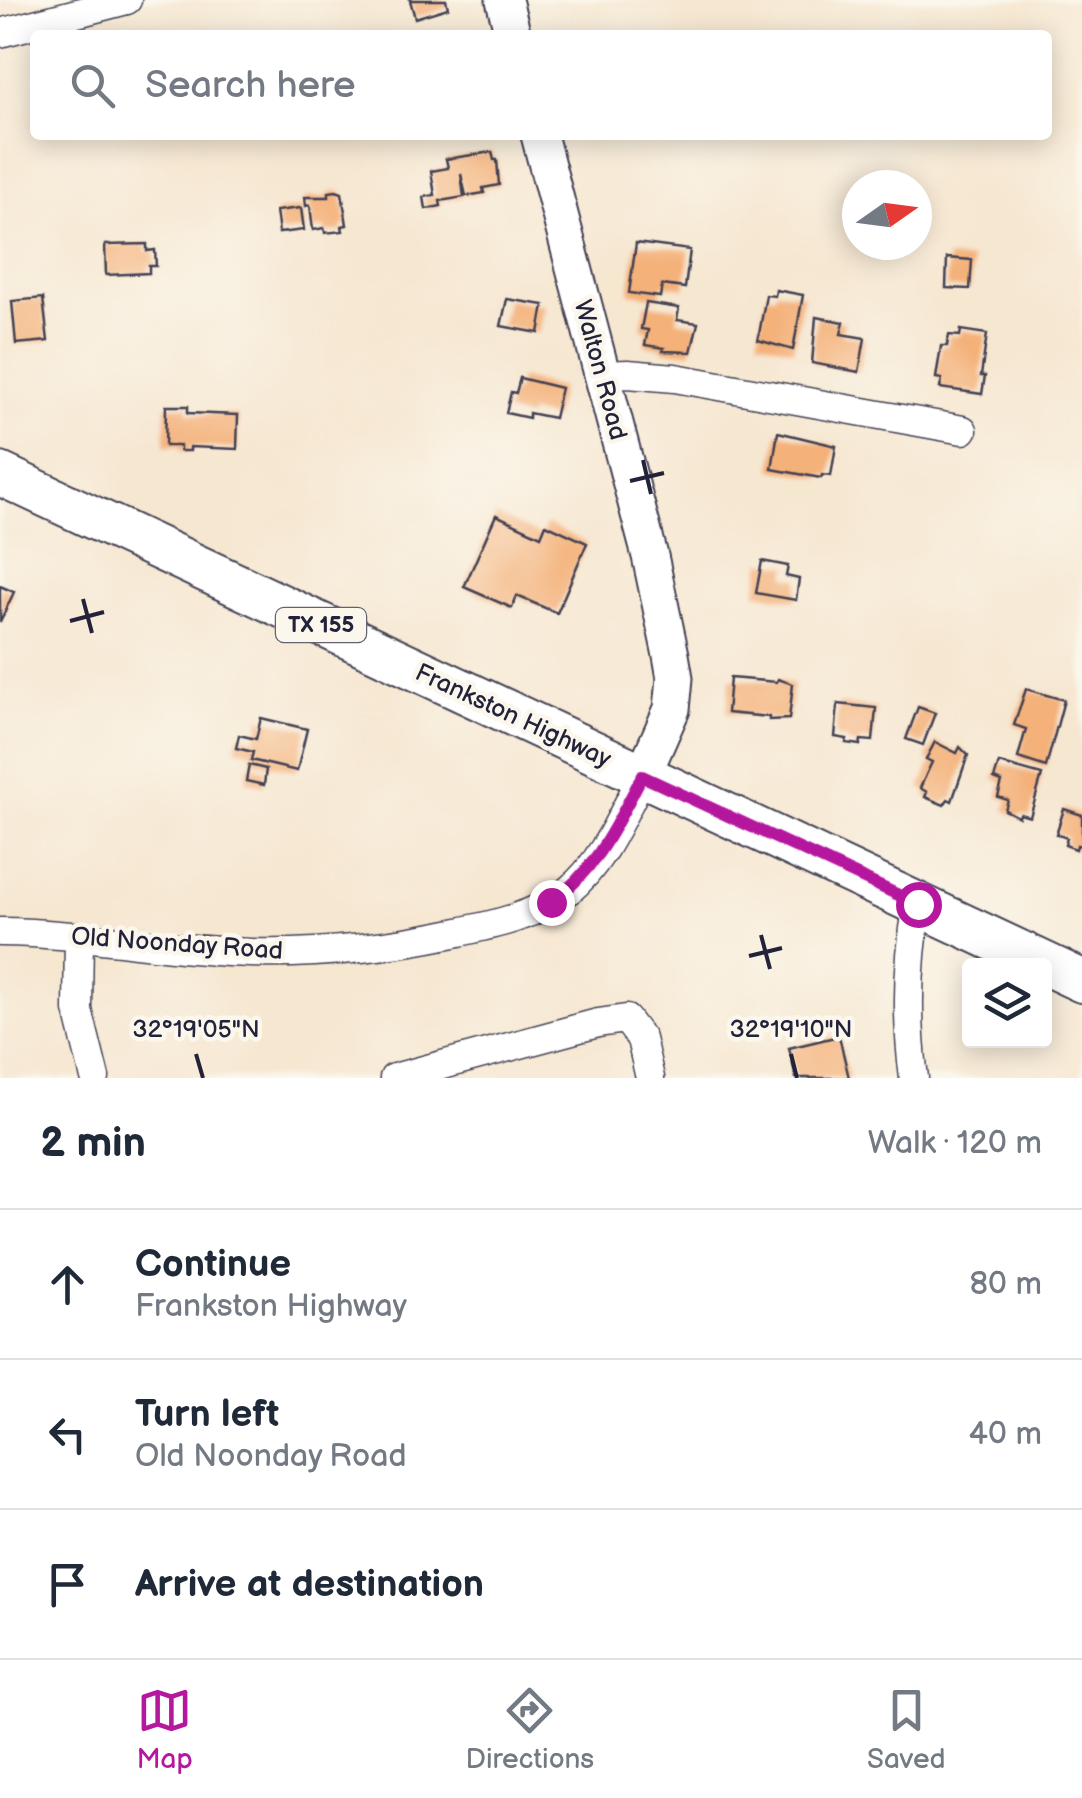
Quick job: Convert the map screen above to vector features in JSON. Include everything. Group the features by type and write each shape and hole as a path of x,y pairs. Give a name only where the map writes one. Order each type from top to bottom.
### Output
{"main road":[{"name":"Frankston Highway","path":"0,474 1082,982"}],"street":[{"path":"0,34 81,6 127,0"},
{"path":"504,0 512,30"},
{"name":"Walton Road","path":"540,140 650,556 675,678 672,709 642,776"},
{"path":"601,375 675,378 964,430"},
{"name":"Old Noonday Road","path":"0,932 287,954 410,942 504,922 551,902 578,881 612,834 642,776"},
{"path":"914,1078 907,1007 918,904"},
{"path":"79,936 78,1010 95,1078"},
{"path":"394,1078 598,1023 626,1019 640,1039 650,1078"}],"building":[{"path":"410,0 446,0 448,8 415,18"},
{"path":"492,152 497,160 499,185 466,196 461,174 464,197 440,201 441,206 426,209 424,197 435,195 431,171 448,168 446,159"},
{"path":"329,192 342,193 347,225 342,226 343,231 313,230 305,197 329,197"},
{"path":"301,208 304,230 279,233 276,211"},
{"path":"636,243 690,250 685,288 662,285 660,297 629,293"},
{"path":"147,244 147,251 155,250 156,266 149,266 149,273 106,275 105,245"},
{"path":"947,258 972,260 970,289 946,288"},
{"path":"776,290 803,295 793,350 758,340 766,295 775,296"},
{"path":"43,298 48,341 16,344 12,301"},
{"path":"507,299 544,305 539,333 501,326"},
{"path":"646,303 679,308 677,320 698,323 691,352 663,351 664,348 645,345 648,330 641,329"},
{"path":"816,317 844,322 841,334 865,338 859,372 812,363"},
{"path":"961,330 987,334 982,394 940,388 942,379 936,378 941,346 947,346 949,335 960,336"},
{"path":"520,378 561,388 554,418 506,413 511,392 516,393"},
{"path":"166,406 188,406 188,413 238,415 237,449 190,447 190,451 180,451 180,446 165,446"},
{"path":"778,432 836,446 831,476 821,478 772,469"},
{"path":"496,515 541,536 546,524 587,543 557,613 517,596 512,608 464,587"},
{"path":"762,561 788,566 786,576 799,579 796,600 756,593"},
{"path":"0,586 14,592 0,622"},
{"path":"730,678 777,682 778,679 793,684 789,719 727,713"},
{"path":"1026,689 1064,700 1046,767 1018,758 1026,729 1014,725"},
{"path":"838,704 876,708 873,741 861,740 860,745 835,737"},
{"path":"918,707 935,713 923,745 906,739"},
{"path":"261,718 307,729 297,771 251,760 253,752 236,748 239,735 256,739"},
{"path":"935,742 957,753 960,747 968,755 952,801 948,799 944,805 925,797 927,792 920,788 932,762 926,759"},
{"path":"999,763 1042,775 1030,817 1005,810 1008,800 998,797 1002,782 994,779"},
{"path":"249,765 266,769 264,785 246,781"},
{"path":"1064,809 1082,815 1082,846 1077,845 1076,849 1065,845 1067,838 1056,834"},
{"path":"839,1036 849,1078 796,1078 789,1048"}],"route":[{"path":"551,902 570,889 598,856 642,776 918,904"}]}
